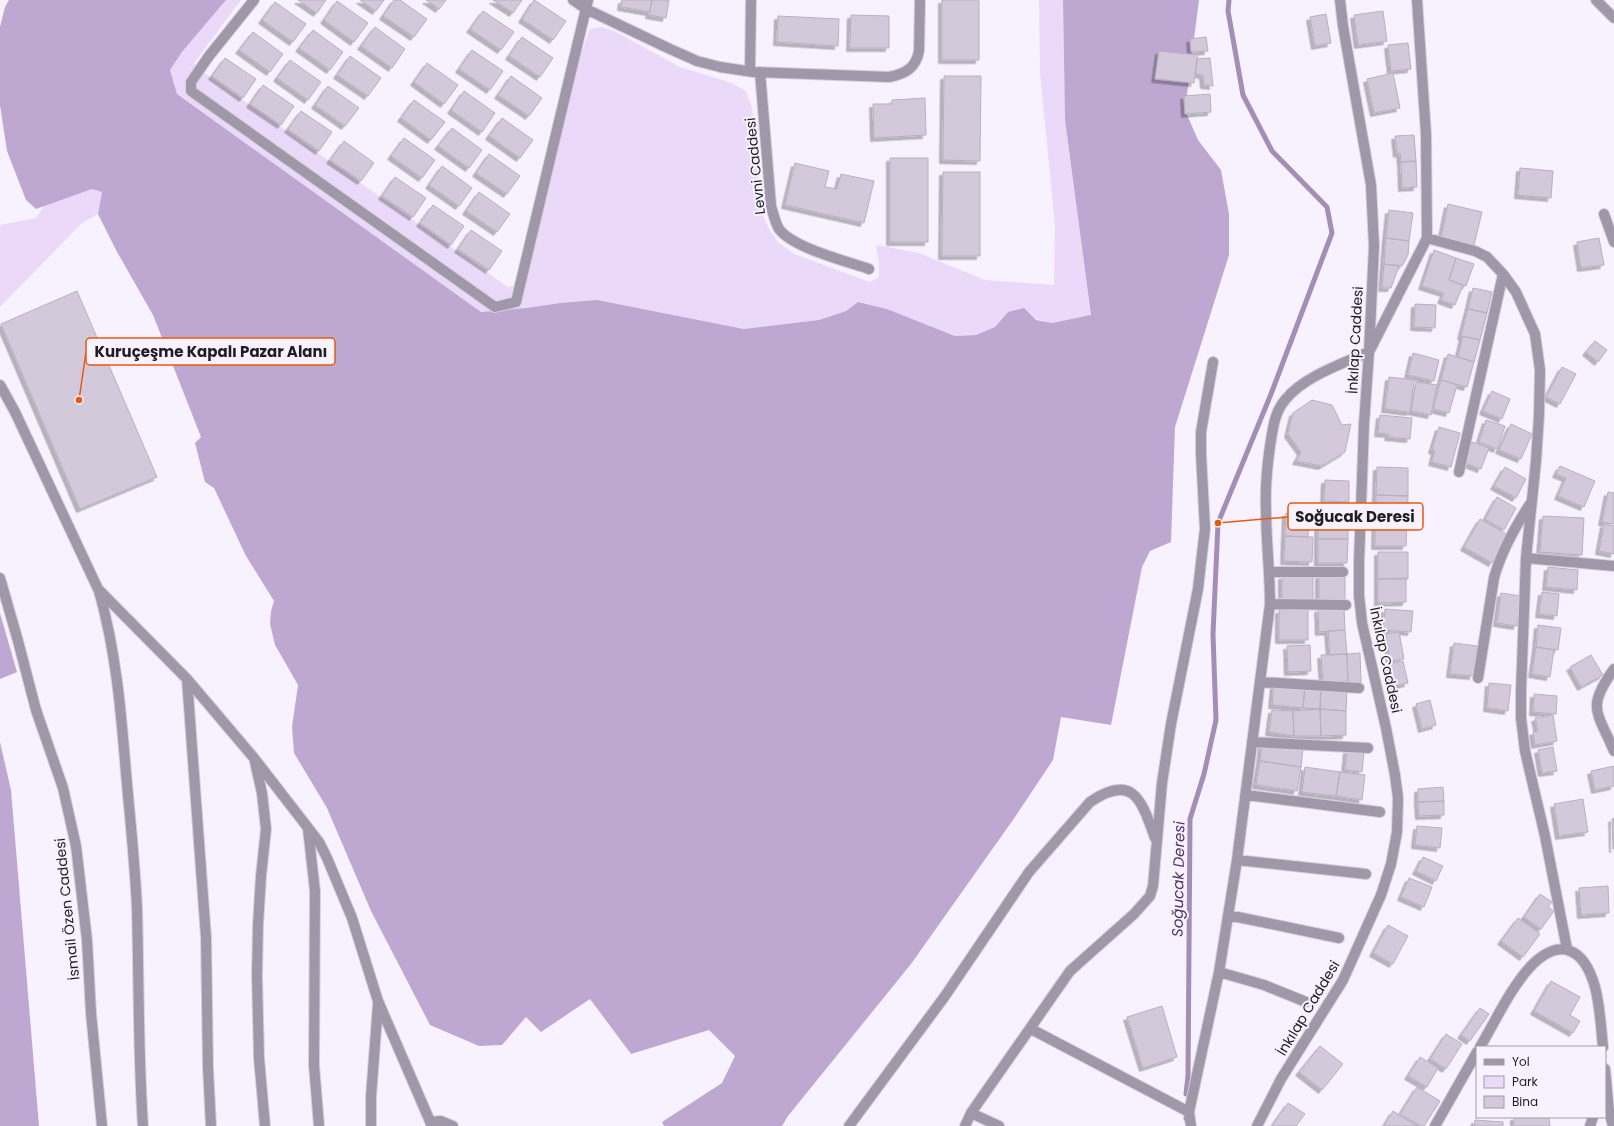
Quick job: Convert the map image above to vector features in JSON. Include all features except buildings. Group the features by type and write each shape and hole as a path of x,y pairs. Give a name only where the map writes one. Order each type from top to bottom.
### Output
{"street":[{"path":"254,0 209,56 191,82 192,91 495,307 516,302 587,5"},
{"path":"573,0 587,5 697,61 720,67 750,72 889,77 900,75 908,71 914,65 919,51 920,0"},
{"path":"750,72 752,0"},
{"name":"İnkılap Caddesi","path":"1257,1126 1281,1079 1343,980 1381,894 1391,864 1397,832 1398,798 1395,775 1362,622 1359,595 1364,424 1374,246 1373,211 1371,185 1343,26 1340,0"},
{"path":"1187,1126 1219,972 1237,860 1270,604 1266,476 1273,424 1278,411 1285,400 1294,391 1330,368 1369,352 1426,238 1426,134 1417,0"},
{"path":"1596,0 1614,18"},
{"name":"Levni Caddesi","path":"760,72 771,206 780,230 790,238 806,247 869,269"},
{"path":"1604,214 1614,242"},
{"path":"1426,238 1476,251 1487,258 1503,274 1516,292 1535,334 1540,370 1539,415 1526,558 1521,690 1522,726 1526,752 1545,836 1567,949"},
{"path":"1459,472 1503,274"},
{"path":"965,1126 971,1113 1070,972 1134,914 1150,896 1155,877 1156,842 1171,724 1198,589 1204,529 1201,432 1213,362"},
{"path":"0,385 15,412 98,589 111,640 121,711 137,907 140,1087 143,1126"},
{"path":"1478,678 1498,562 1521,518 1532,503"},
{"path":"1526,558 1614,566"},
{"path":"1270,572 1343,572"},
{"name":"İsmail Özen Caddesi","path":"0,578 36,710 63,788 76,846 87,940 91,1013 102,1126"},
{"path":"98,589 187,680 254,758 307,827 327,858 338,882 352,918 378,1001 431,1124 441,1121 453,1126"},
{"path":"1270,604 1346,605"},
{"path":"1614,669 1605,682 1596,702 1598,716 1614,751"},
{"path":"187,680 206,937 208,1068 211,1126"},
{"path":"1260,682 1359,688"},
{"path":"1252,742 1368,748"},
{"path":"254,758 262,793 266,829 260,883 257,975 259,1051 265,1126"},
{"path":"849,1126 945,996 1029,872 1090,802 1102,794 1112,790 1123,790 1133,794 1139,799 1145,808 1156,842"},
{"path":"1246,795 1380,812"},
{"path":"307,827 315,891 314,1065 319,1126"},
{"path":"1237,860 1366,874"},
{"path":"1228,915 1339,938"},
{"path":"1481,1046 1512,993 1530,967 1540,958 1558,949 1567,949 1579,956 1586,964 1597,996 1603,1046"},
{"path":"1219,972 1264,986 1306,1002"},
{"path":"371,1126 371,1097 378,1001"},
{"path":"1031,1029 1189,1112"},
{"path":"1435,1126 1476,1054"},
{"path":"1606,1084 1609,1110 1613,1126"},
{"path":"1189,1112 1191,1126"},
{"path":"971,1113 999,1126"}],"green space":[{"path":"226,0 241,0 194,63 206,74 508,287 525,284 581,54 590,29 602,27 614,31 680,67 729,82 745,90 752,107 762,213 769,229 778,242 794,254 870,282 879,277 879,263 876,245 919,253 985,280 1054,285 1055,225 1040,74 1039,0 1063,0 1065,120 1091,316 1052,323 1008,312 995,327 976,335 955,336 887,309 858,302 846,311 819,320 744,329 642,309 560,303 481,312 177,94 170,70 182,52"},
{"path":"92,189 102,192 98,214 82,223 0,307 0,225 36,218 45,205"}],"shaded area":[{"path":"9,0 226,0 182,52 170,70 177,94 481,312 597,300 744,329 819,320 846,311 858,302 887,309 955,336 976,335 995,327 1008,312 1024,308 1036,320 1052,323 1091,315 1065,120 1063,0 1199,0 1185,110 1198,140 1221,170 1229,214 1229,255 1175,427 1171,542 1150,551 1142,567 1111,725 1061,717 1053,760 1015,817 911,964 788,1116 782,1126 664,1126 662,1122 722,1083 735,1056 709,1030 631,1054 590,999 541,1032 526,1017 502,1045 479,1046 430,1025 371,911 327,808 294,753 292,727 298,685 275,645 270,624 271,611 274,601 246,556 214,488 205,482 195,443 201,437 153,315 116,250 98,214 102,192 92,189 36,209 26,200 7,151 0,105 0,27 5,7"},
{"path":"0,613 17,672 0,679"},
{"path":"0,742 11,790 39,1126 0,1126"}],"waterway":[{"name":"Soğucak Deresi","path":"1186,1094 1188,1076 1190,819 1204,774 1216,720 1213,634 1218,523 1271,394 1332,233 1327,207 1272,151 1243,95 1228,11 1229,0"}],"place":[{"name":"Kuruçeşme Kapalı Pazar Alanı","path":"79,400"},
{"name":"Soğucak Deresi","path":"1218,523"}]}
